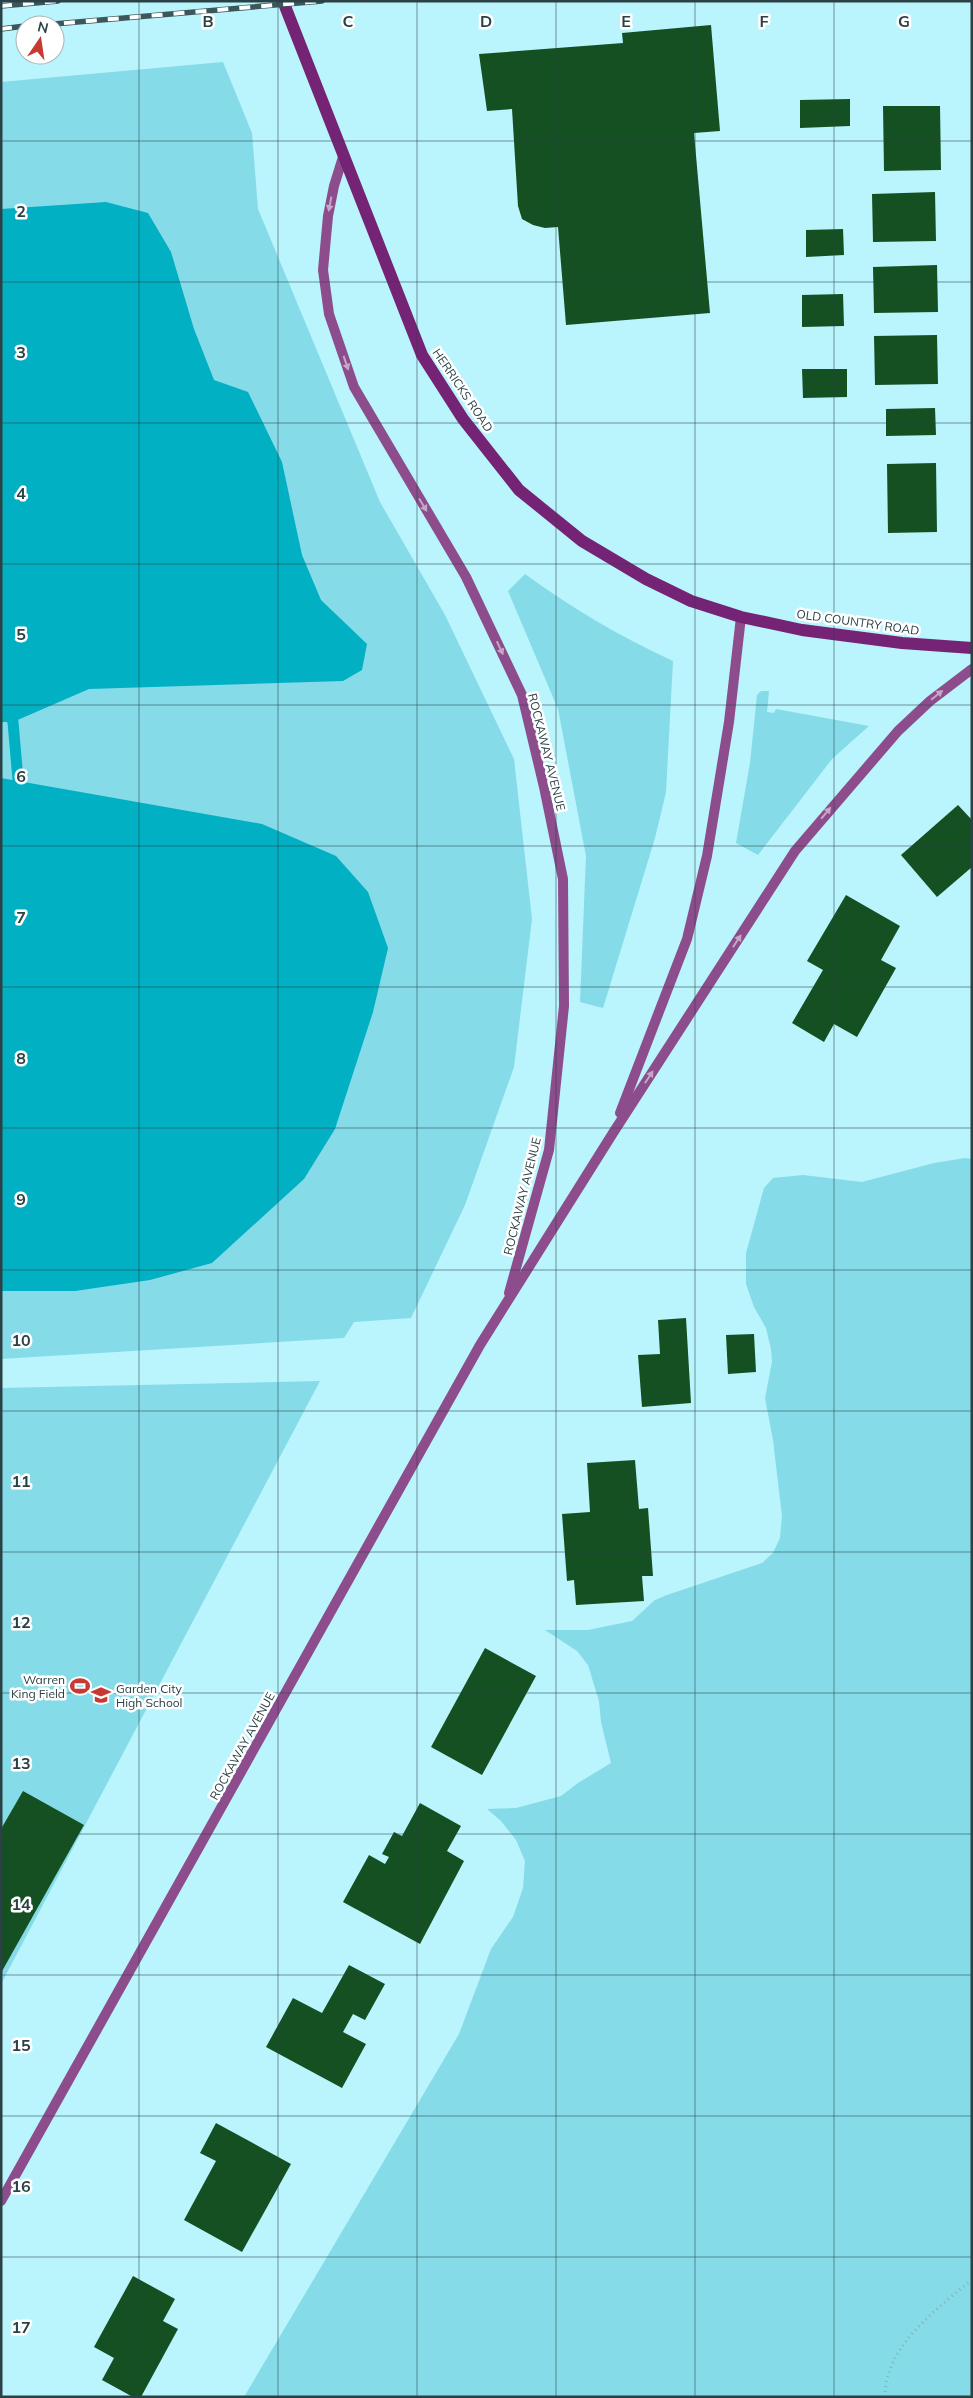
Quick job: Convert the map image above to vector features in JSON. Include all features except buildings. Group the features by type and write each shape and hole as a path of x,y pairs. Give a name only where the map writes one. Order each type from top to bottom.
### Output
{"main road":[{"name":"HERRICKS ROAD","path":"282,1 422,355 463,419 519,490 582,540 646,579 691,601 741,617"},
{"name":"ROCKAWAY AVENUE","path":"343,157 334,186 328,216 323,270 329,314 354,387 466,577 522,695 563,879 564,1006 549,1150 506,1304"},
{"name":"ROCKAWAY AVENUE","path":"613,1133 687,939 707,856 729,722 741,617"},
{"name":"OLD COUNTRY ROAD","path":"741,617 802,630 902,643 972,648"},
{"name":"ROCKAWAY AVENUE","path":"1,2201 480,1345 613,1133 795,851 898,731 930,702 972,669"}],"path":[{"path":"885,2397 885,2388 896,2358 915,2329 972,2279"}],"shaded area":[{"path":"223,62 252,133 258,209 380,502 445,615 514,759 532,919 514,1067 465,1205 411,1318 354,1322 344,1338 1,1359 1,82"},
{"path":"106,202 148,213 171,252 194,329 214,380 248,392 282,462 302,555 321,600 367,644 362,670 343,681 89,689 13,722 1,722 1,209"},
{"path":"525,574 597,621 673,661 666,792 655,838 603,1008 580,1002 586,856 558,709 508,591"},
{"path":"761,691 769,691 767,712 774,713 776,709 869,726 832,759 758,855 736,843 750,763 757,695"},
{"path":"1,778 262,824 336,856 368,892 388,948 373,1012 335,1129 304,1179 212,1263 150,1280 75,1291 1,1291"},
{"path":"965,1158 972,1159 972,2397 244,2397 459,2034 491,1949 513,1917 523,1888 525,1861 516,1840 501,1821 487,1809 516,1808 561,1796 611,1763 601,1722 599,1701 588,1665 577,1651 545,1630 588,1630 632,1621 655,1600 762,1563 773,1553 780,1538 782,1516 773,1440 765,1398 772,1362 771,1349 766,1328 754,1307 746,1284 746,1253 764,1188 773,1178 803,1175 862,1182 934,1163"},
{"name":"Warren King Field","path":"320,1381 1,1984 1,1388"}],"waterway":[{"path":"1,696 13,722 18,780"}],"railway":[{"path":"1,6 58,1"},
{"path":"65,23 322,1"},
{"path":"1,29 15,27"}],"place":[{"name":"Warren King Field","path":"80,1686"},
{"name":"Garden City High School","path":"101,1695"}]}
